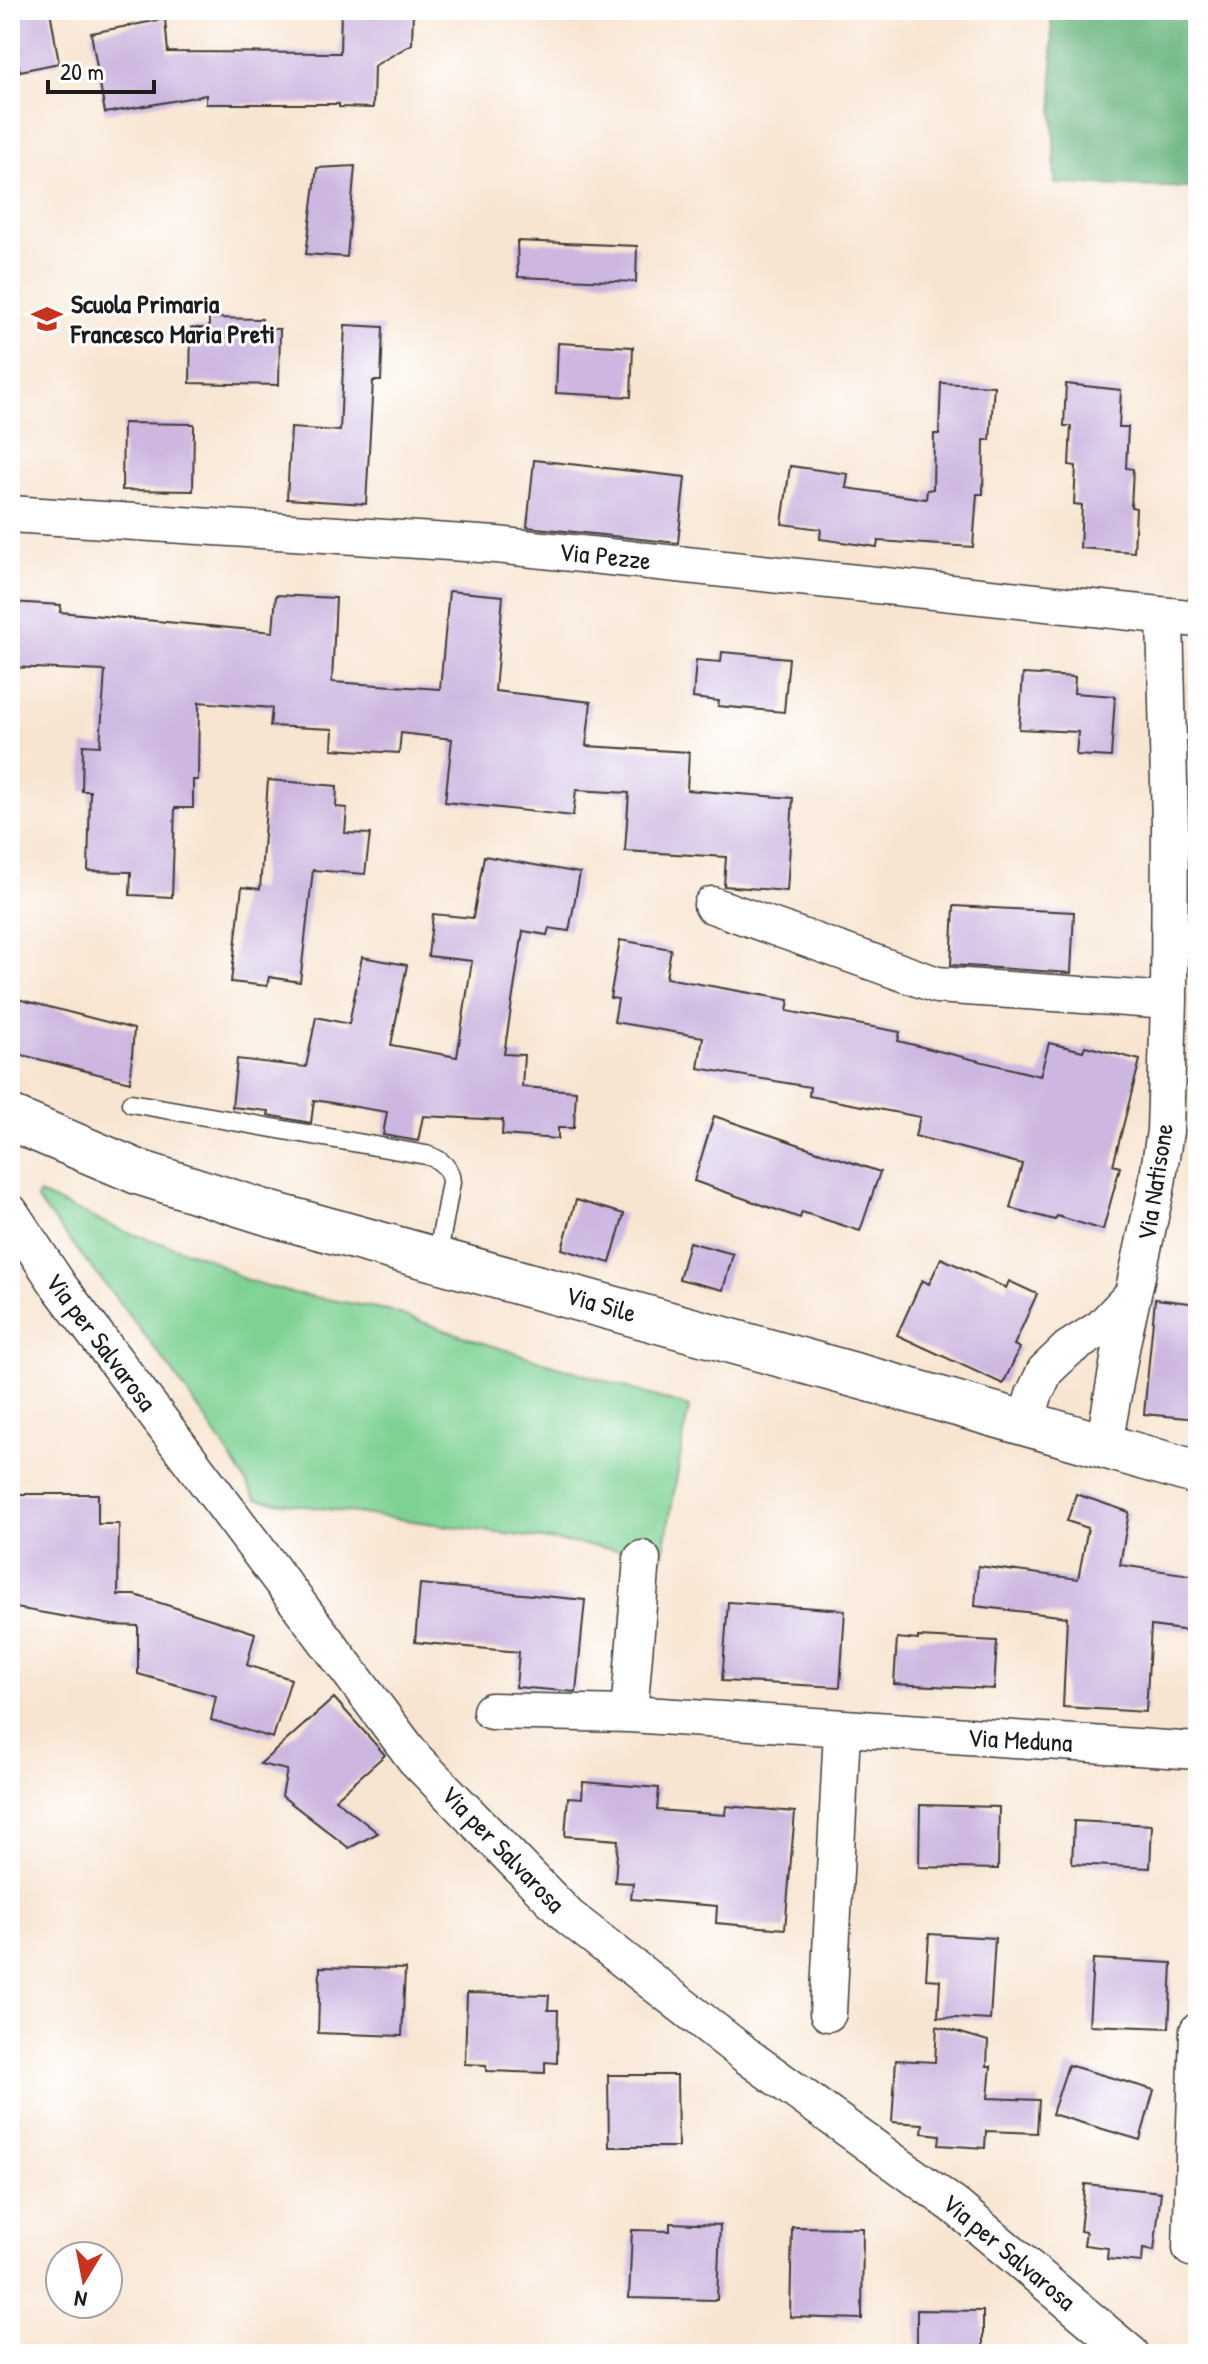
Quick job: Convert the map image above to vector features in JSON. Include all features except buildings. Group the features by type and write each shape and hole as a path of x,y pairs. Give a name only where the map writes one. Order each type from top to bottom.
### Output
{"street":[{"name":"Via Pezze","path":"10,514 496,545 1182,618"},
{"name":"Via Natisone","path":"1104,1445 1160,1167 1183,1070 1169,1001 1170,825 1182,618"},
{"path":"712,905 937,985 1169,1001"},
{"name":"Via Sile","path":"10,1118 138,1172 271,1214 1198,1473"},
{"name":"Via per Salvarosa","path":"10,1212 59,1286 415,1759 569,1917 747,2056 955,2206 1131,2354"},
{"path":"1026,1423 1045,1371 1068,1349 1108,1322 1134,1293"},
{"path":"629,1714 642,1559"},
{"name":"Via Meduna","path":"491,1711 629,1714 1198,1751"},
{"path":"828,2013 842,1730"},
{"path":"1191,2248 1198,2031"}],"lane":[{"path":"131,1103 432,1157 445,1165 451,1178 437,1259"}],"green space":[{"path":"1051,10 1198,10 1198,188 1055,184"},
{"path":"39,1194 123,1231 206,1257 244,1279 288,1292 388,1310 689,1407 663,1556 256,1499 180,1383 37,1200"}],"place":[{"name":"Scuola Primaria Francesco Maria Preti","path":"47,319"}]}
